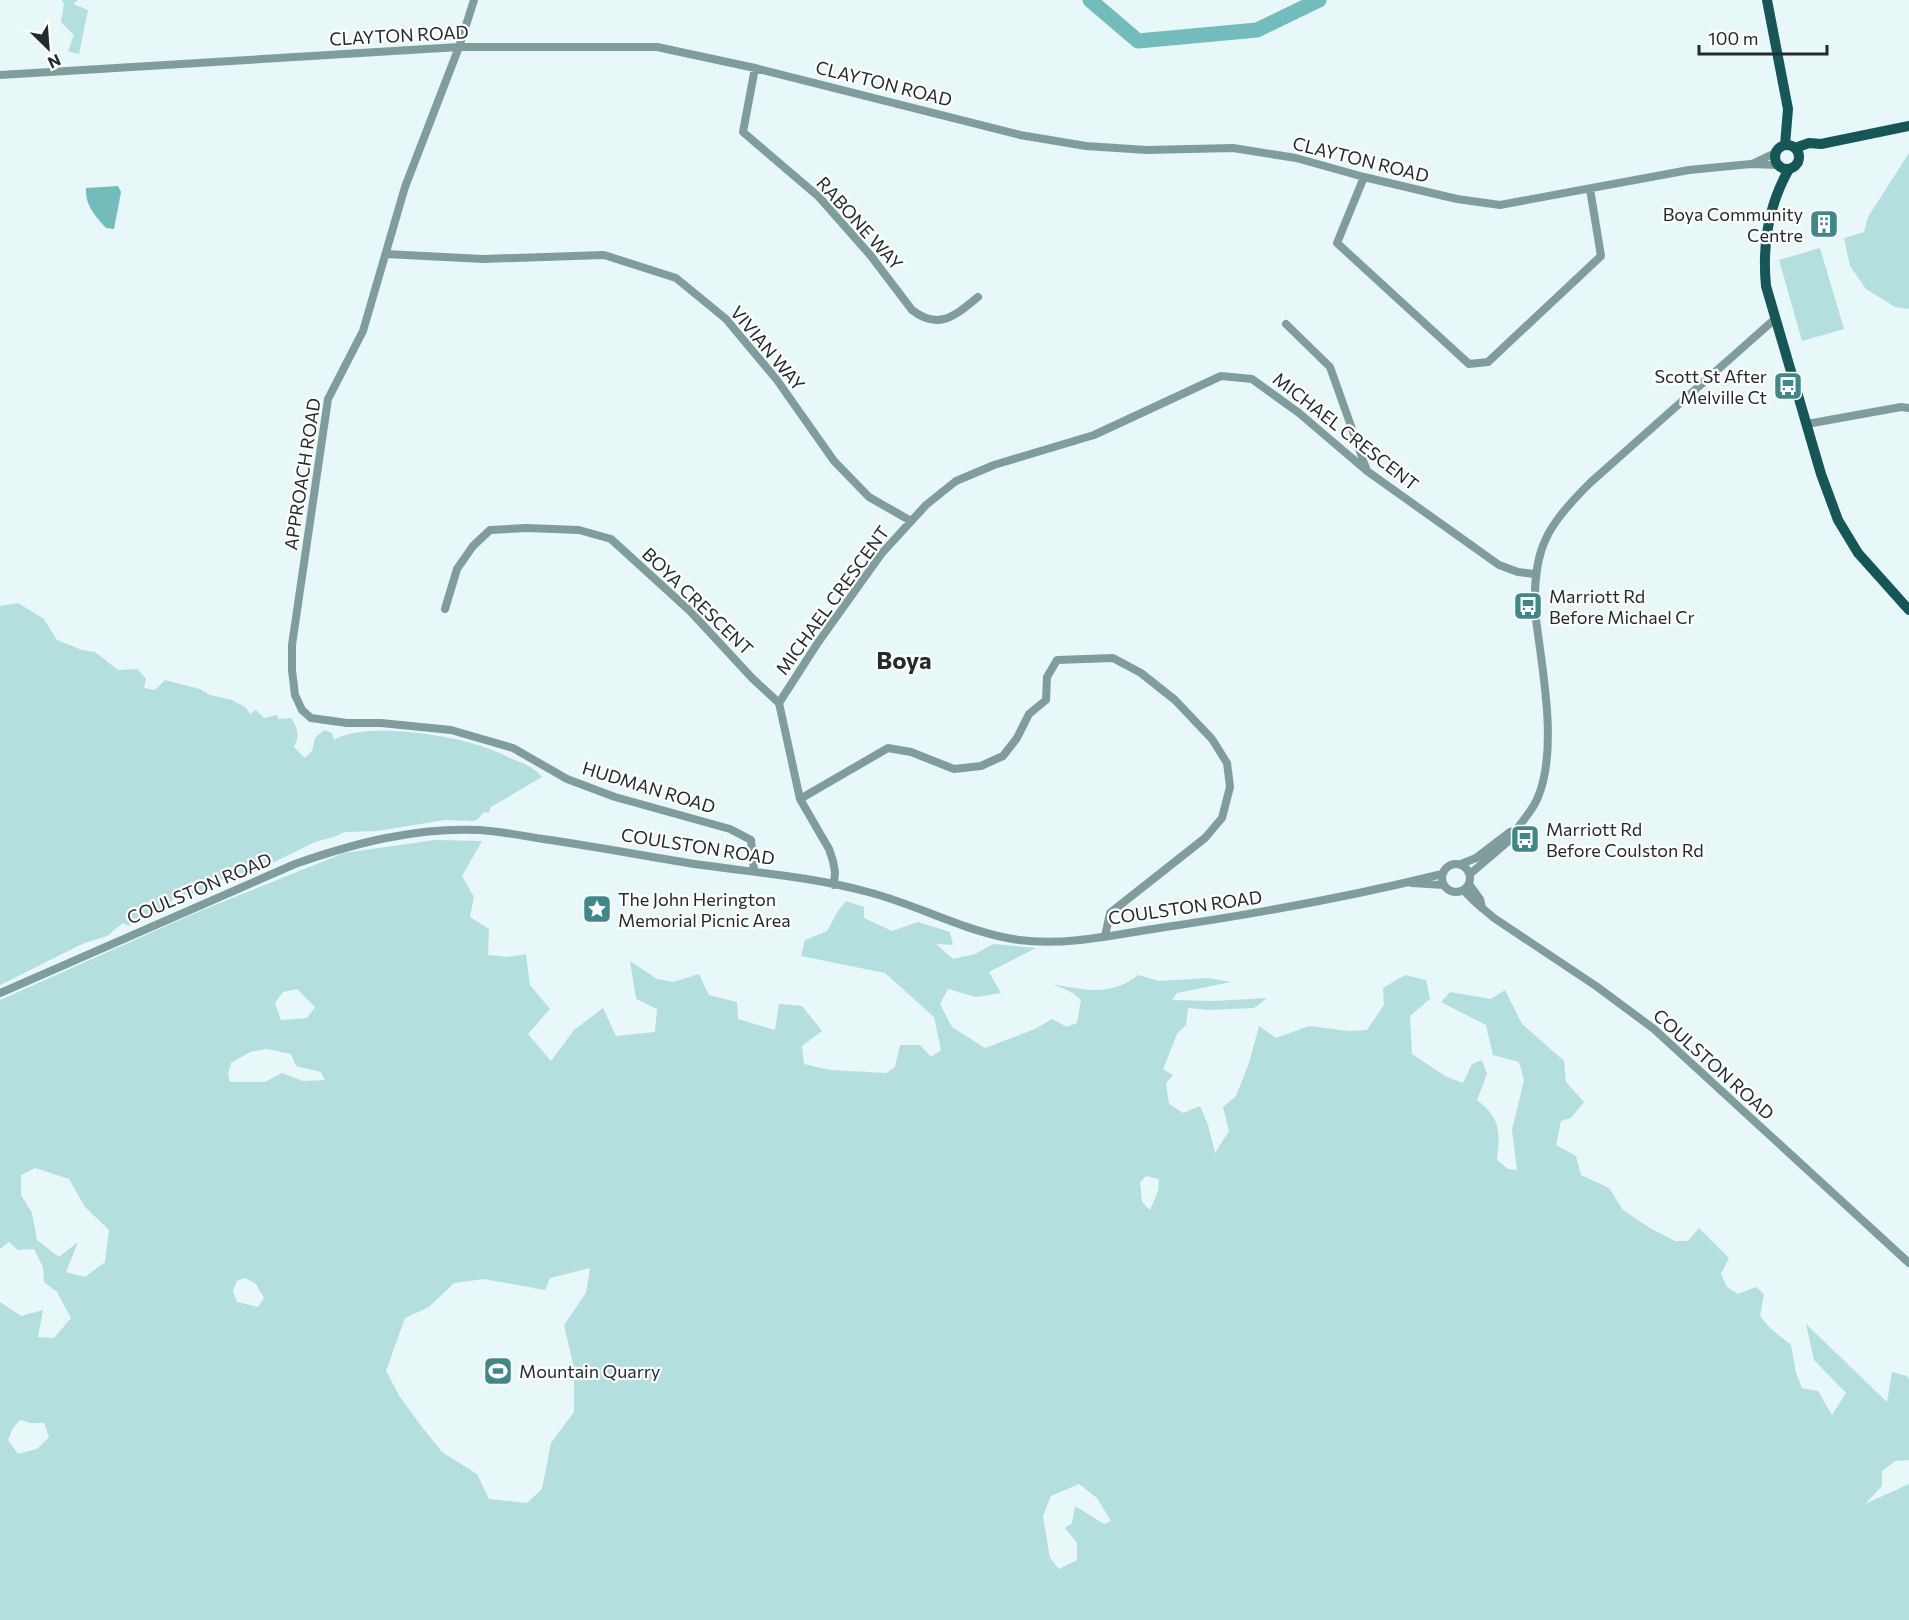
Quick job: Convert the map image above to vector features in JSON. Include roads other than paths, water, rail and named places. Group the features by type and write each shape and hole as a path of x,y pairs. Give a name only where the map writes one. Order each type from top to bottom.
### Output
{"main road":[{"path":"1767,0 1788,109 1785,126 1793,149 1794,167 1782,167 1774,158 1779,148 1793,149 1809,143 1821,144 1909,126"},
{"path":"1782,167 1771,211 1764,261 1766,286 1827,494 1843,530 1858,553 1909,610"}],"street":[{"name":"APPROACH ROAD","path":"302,710 296,695 292,670 292,645 328,399 363,331 405,188 459,47 474,0"},
{"name":"CLAYTON ROAD","path":"0,75 459,47 657,47 755,68 1020,135 1086,146 1147,150 1233,148 1296,158 1456,199 1500,205 1689,170 1751,164 1782,167"},
{"name":"RABONE WAY","path":"755,68 743,132 819,197 871,255 912,310 931,321 943,320 961,312 978,297"},
{"name":"CLAYTON ROAD","path":"1751,164 1775,153"},
{"path":"1364,177 1337,243 1469,364 1488,362 1600,256 1590,189"},
{"name":"VIVIAN WAY","path":"386,254 483,259 604,255 676,278 726,319 777,380 834,461 868,497 911,521"},
{"path":"1515,831 1510,832 1476,858 1448,866 1442,874 1444,885 1453,891 1466,887 1470,874 1511,839 1538,797 1549,742 1535,611 1535,574 1539,555 1552,526 1591,482 1776,318"},
{"path":"1286,324 1330,367 1367,471"},
{"name":"MICHAEL CRESCENT","path":"779,703 817,644 882,553 926,505 956,481 994,465 1094,435 1221,376 1252,379 1299,413 1367,471 1499,565 1518,572 1535,574"},
{"path":"1807,424 1901,407 1909,408"},
{"name":"BOYA CRESCENT","path":"445,609 457,568 473,546 490,530 526,528 579,530 611,539 690,611 752,678 779,703"},
{"path":"800,799 888,748 911,752 954,769 981,766 1003,756 1017,738 1029,714 1046,700 1047,677 1056,660 1113,658 1142,673 1166,693 1212,739 1227,763 1230,788 1222,818 1204,838 1110,913 1106,936"},
{"path":"779,703 800,799 833,861 834,885"},
{"name":"HUDMAN ROAD","path":"302,710 311,718 327,721 451,730 513,748 567,779 615,797 730,829 751,840 754,870"},
{"name":"COULSTON ROAD","path":"0,993 296,864 346,846 388,837 436,831 479,830 688,863 754,870 867,891 1000,937 1044,942 1106,936 1272,911 1442,874"},
{"path":"1461,864 1470,874"},
{"name":"COULSTON ROAD","path":"1408,883 1444,885"},
{"name":"COULSTON ROAD","path":"1466,887 1482,908 1494,918 1596,986 1654,1029 1909,1263"}],"waterway":[{"path":"1090,0 1138,41 1257,30 1319,0"}],"place":[{"name":"Boya Community Centre","path":"1824,224"},
{"name":"Scott St After Melville Ct","path":"1788,386"},
{"name":"Marriott Rd Before Michael Cr","path":"1528,606"},
{"name":"Marriott Rd Before Coulston Rd","path":"1525,839"},
{"name":"The John Herington Memorial Picnic Area","path":"597,909"},
{"name":"Mountain Quarry","path":"498,1371"}],"district":[{"name":"Boya","path":"904,659"}]}
